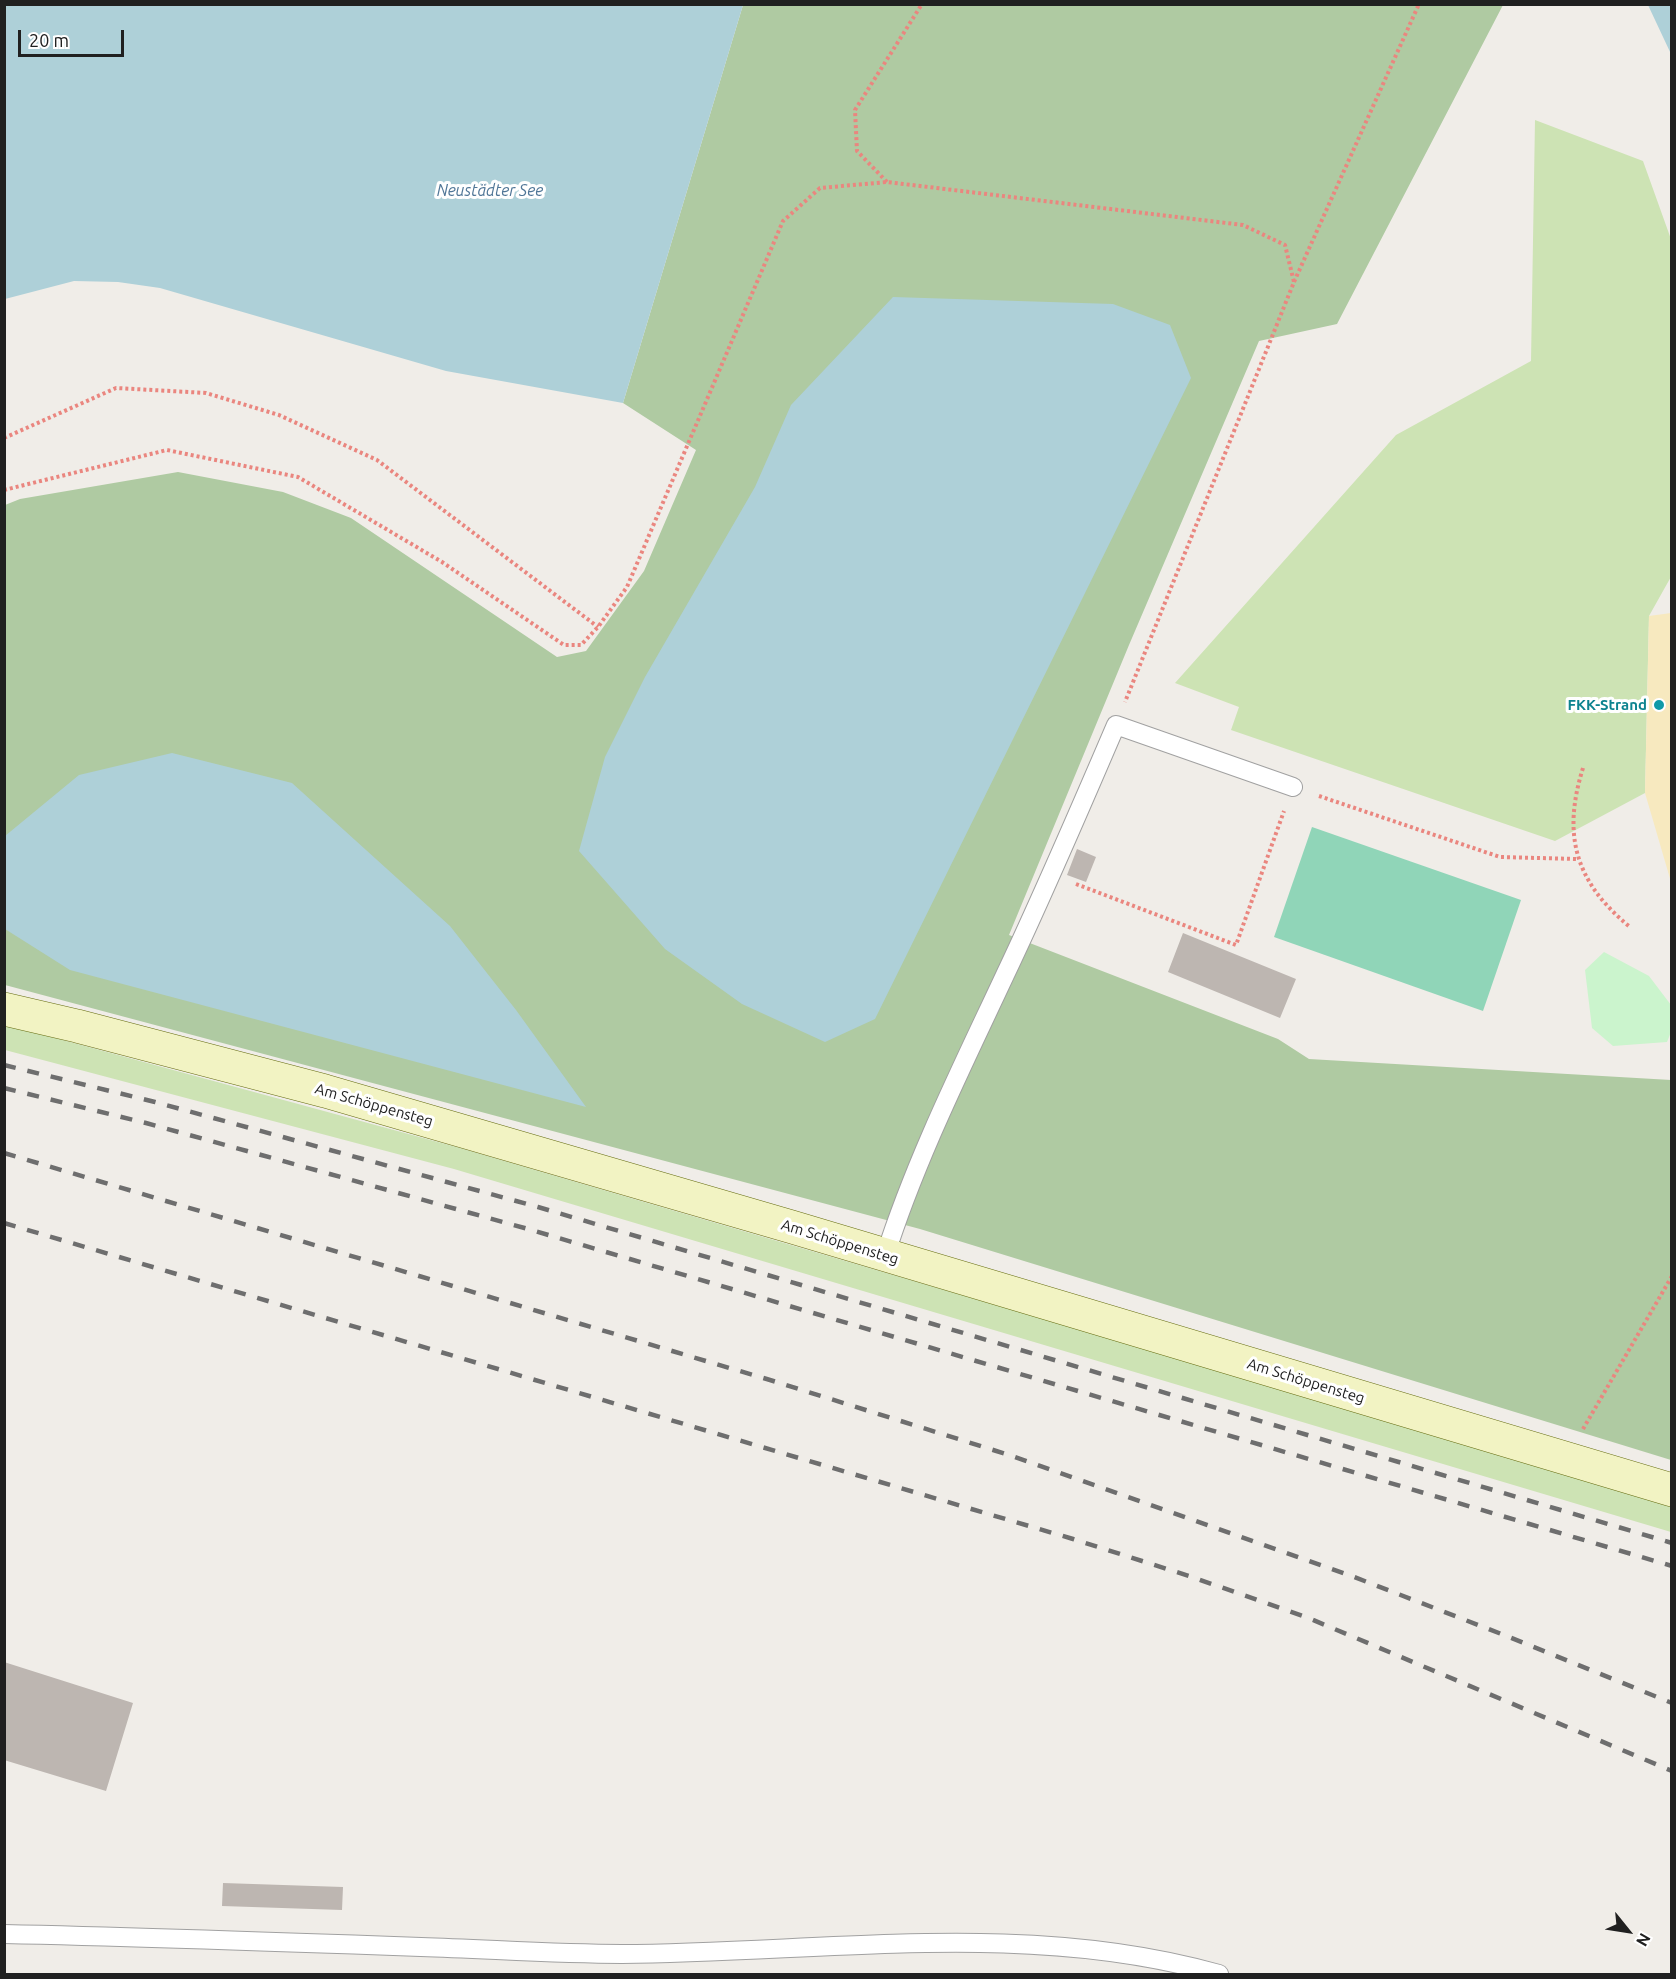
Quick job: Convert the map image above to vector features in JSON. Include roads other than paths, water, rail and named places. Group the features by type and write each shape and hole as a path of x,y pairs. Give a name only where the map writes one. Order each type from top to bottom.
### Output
{"street":[{"name":"Am Schöppensteg","path":"4,1009 325,1091 792,1227 1671,1490"}],"lane":[{"path":"885,1256 899,1212 937,1121 1053,875 1116,725 1293,787"},
{"path":"4,1934 185,1938 621,1954 912,1942 976,1943 1115,1951 1187,1965 1219,1974"}],"water":[{"name":"Neustädter See","path":"5,4 743,5 623,403 446,371 160,288 118,282 74,281 5,299"},
{"path":"1648,5 1671,5 1671,54"},
{"path":"893,297 1113,304 1170,325 1191,378 875,1019 825,1042 742,1004 665,949 579,851 605,757 645,677 755,487 791,405"},
{"path":"172,753 292,783 450,926 516,1010 586,1107 70,970 5,929 5,836 79,775"}],"railway":[{"path":"4,1065 155,1102 538,1207 1672,1543"},
{"path":"4,1088 146,1123 528,1229 1672,1566"},
{"path":"4,1153 770,1380 1006,1454 1349,1575 1672,1703"},
{"path":"4,1223 1073,1539 1189,1576 1306,1617 1672,1771"}],"place":[{"name":"FKK-Strand","path":"1659,705"}]}
